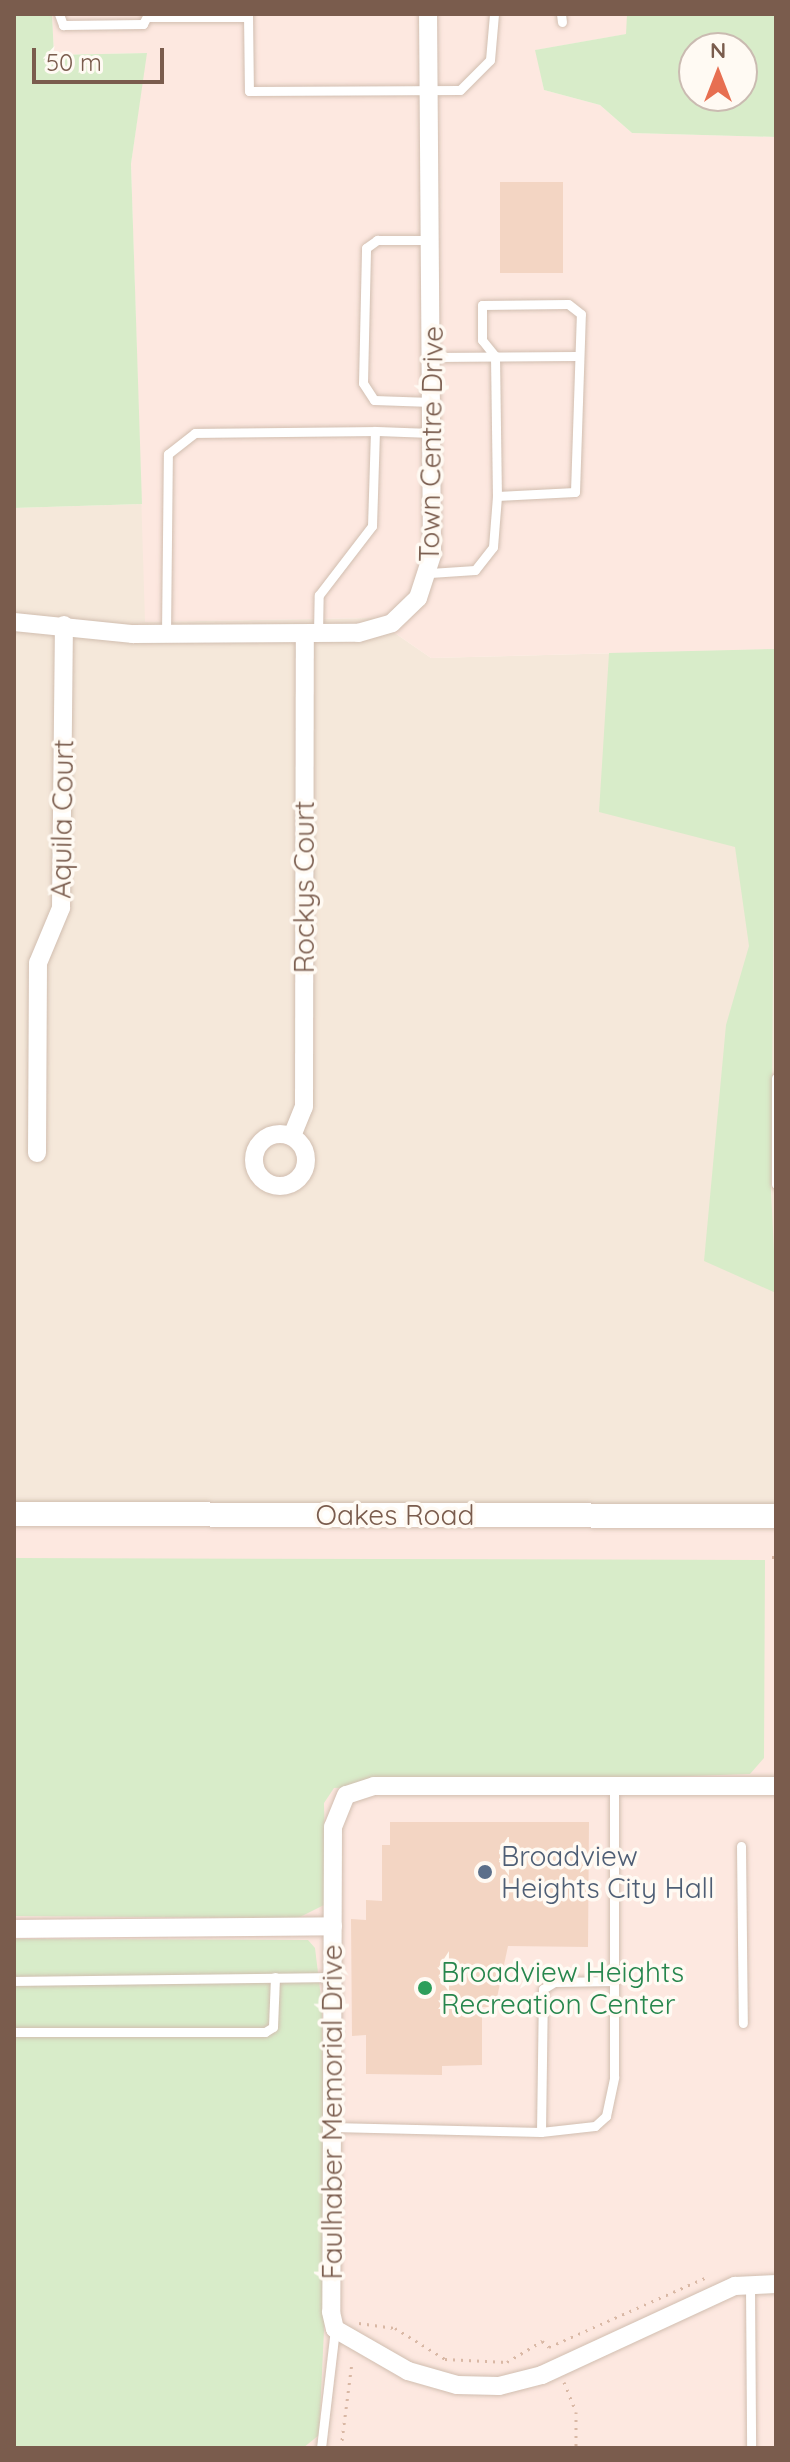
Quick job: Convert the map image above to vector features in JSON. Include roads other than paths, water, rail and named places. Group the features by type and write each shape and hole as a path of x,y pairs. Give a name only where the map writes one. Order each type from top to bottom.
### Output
{"street":[{"name":"Town Centre Drive","path":"14,622 166,635 311,634 392,623 430,573 433,402 428,14"},
{"name":"Aquila Court","path":"37,1153 38,963 61,908 64,625"},
{"name":"Rockys Court","path":"292,1136 304,1107 311,634"},
{"name":"Oakes Road","path":"14,1514 776,1516"},
{"path":"333,1926 333,1827 346,1795 374,1786 776,1786"},
{"name":"Faulhaber Memorial Drive","path":"14,1929 333,1926 335,2329"},
{"path":"335,2329 408,2371 457,2385 499,2386 542,2375 668,2311 750,2285 776,2284"}],"lane":[{"path":"59,14 63,25 143,24 148,15 248,15 249,91 460,90 478,78 490,60 494,14"},
{"path":"432,240 377,240 366,248 363,383 374,400 433,402"},
{"path":"430,573 475,570 493,547 497,496 495,356 482,340 482,305 568,304 581,314 577,356 575,492 497,496"},
{"path":"432,357 577,356"},
{"path":"311,634 319,595 372,526 375,431"},
{"path":"166,635 168,454 195,433 433,433"},
{"path":"776,1078 776,1184"},
{"path":"332,2127 541,2132 595,2126 606,2116 614,2077 614,1784"},
{"path":"741,1846 743,2023"},
{"path":"14,2032 265,2032 273,2027 275,1977"},
{"path":"14,1981 333,1977"},
{"path":"541,2132 543,1989 554,1982 615,1981"},
{"path":"750,2285 751,2448"},
{"path":"321,2448 335,2329"}],"place":[{"name":"Broadview Heights City Hall","path":"485,1872"},
{"name":"Broadview Heights Recreation Center","path":"425,1988"}]}
